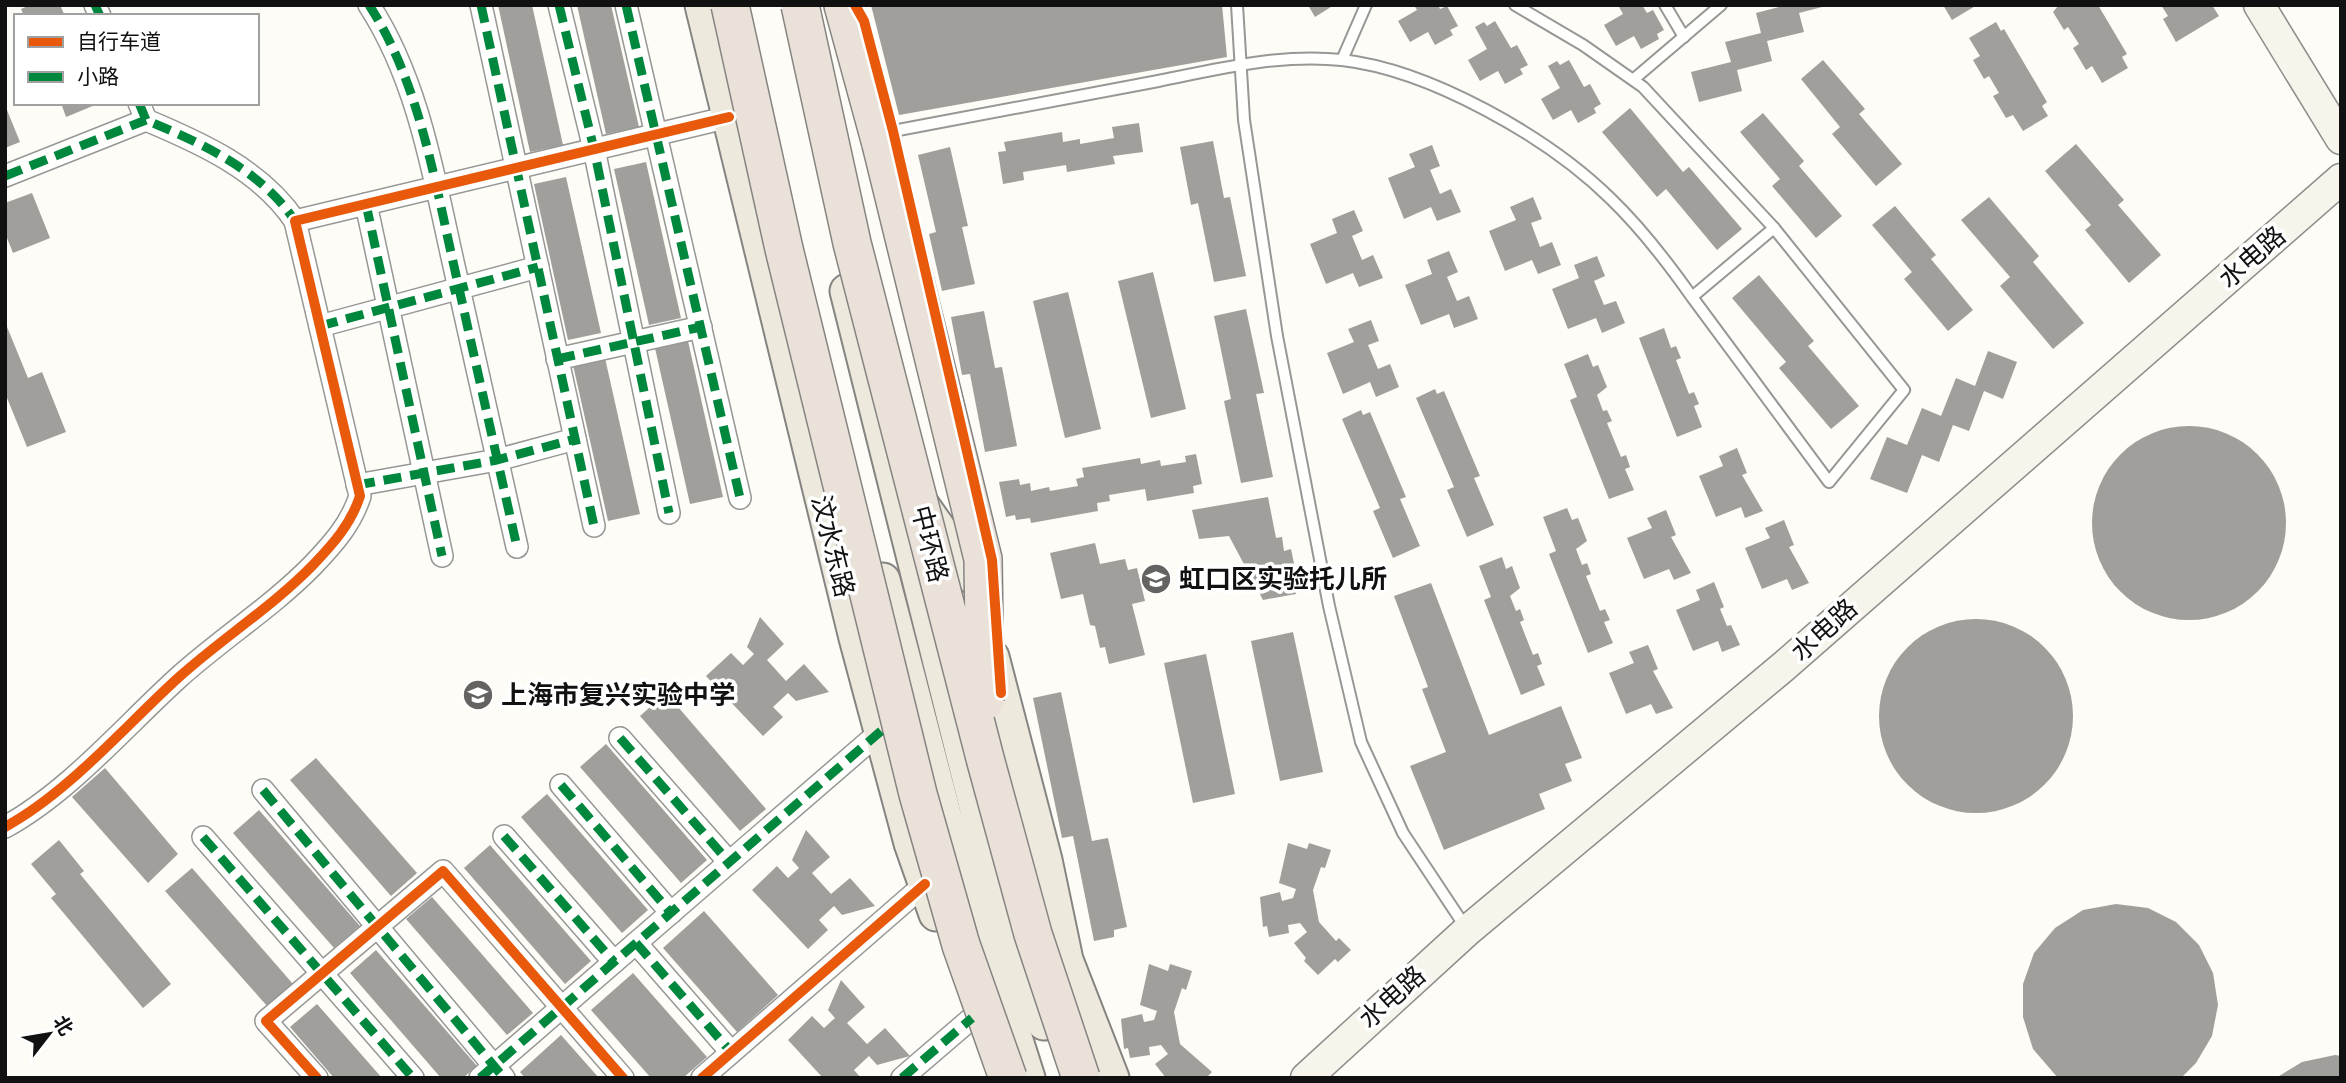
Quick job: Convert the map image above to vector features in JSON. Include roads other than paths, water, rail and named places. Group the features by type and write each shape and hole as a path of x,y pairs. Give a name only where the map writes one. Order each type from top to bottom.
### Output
{"highway":[{"path":"730,5 784,249 918,794 961,945 1008,1078"},
{"name":"中环路","path":"800,5 852,243 986,762 1033,934 1081,1078"},
{"path":"844,5 887,137 983,559 986,762"}],"main road":[{"name":"汶水东路","path":"702,5 881,731 925,884 993,1078"},
{"path":"719,5 756,49"},
{"name":"汶水东路","path":"747,5 852,459 944,814 1028,1078"},
{"path":"782,5 886,452 979,822 1022,960 1063,1078"},
{"path":"837,5 875,180 1001,693 1045,860 1066,960 1112,1078"},
{"path":"2259,5 2341,139"},
{"name":"水电路","path":"1306,1078 1468,930 1783,667 2341,179"},
{"path":"886,452 973,577"},
{"path":"850,614 852,459"},
{"path":"1022,960 1045,860"}],"street":[{"path":"369,5 404,67 436,187 517,547"},
{"path":"481,5 594,526"},
{"path":"559,5 594,149 669,513"},
{"path":"626,5 658,133 740,498"},
{"path":"855,5 864,21 887,137 992,560 1001,693"},
{"path":"5,176 142,112 236,165 283,202 295,221 360,496 352,520 311,567 179,677 88,763 23,817 5,827"},
{"path":"295,221 729,117"},
{"path":"366,204 442,556"},
{"path":"320,326 538,267"},
{"path":"557,359 702,327"},
{"path":"358,485 497,460 575,439"},
{"path":"263,790 377,926 492,1074 562,1007 881,731"},
{"path":"620,738 729,862"},
{"path":"561,785 671,913"},
{"path":"504,836 614,962"},
{"path":"203,837 413,1078"},
{"path":"317,1078 266,1021 443,871 623,1078"},
{"path":"702,1078 925,884"},
{"path":"636,943 731,1052"},
{"path":"902,1078 972,1018"}],"lane":[{"path":"1237,5 1244,120 1277,336 1329,606 1360,742 1403,833 1468,930"},
{"path":"1342,60 1366,5"},
{"path":"887,137 1242,65 1274,61 1342,60 1421,80 1495,114 1557,154 1611,199 1692,297 1829,482 1904,390 1774,228 1634,79 1515,5"},
{"path":"1665,5 1684,37"},
{"path":"1634,79 1721,5"},
{"path":"1692,297 1774,228"}],"place":[{"name":"虹口区实验托儿所","path":"1156,579"},
{"name":"上海市复兴实验中学","path":"478,695"}]}
